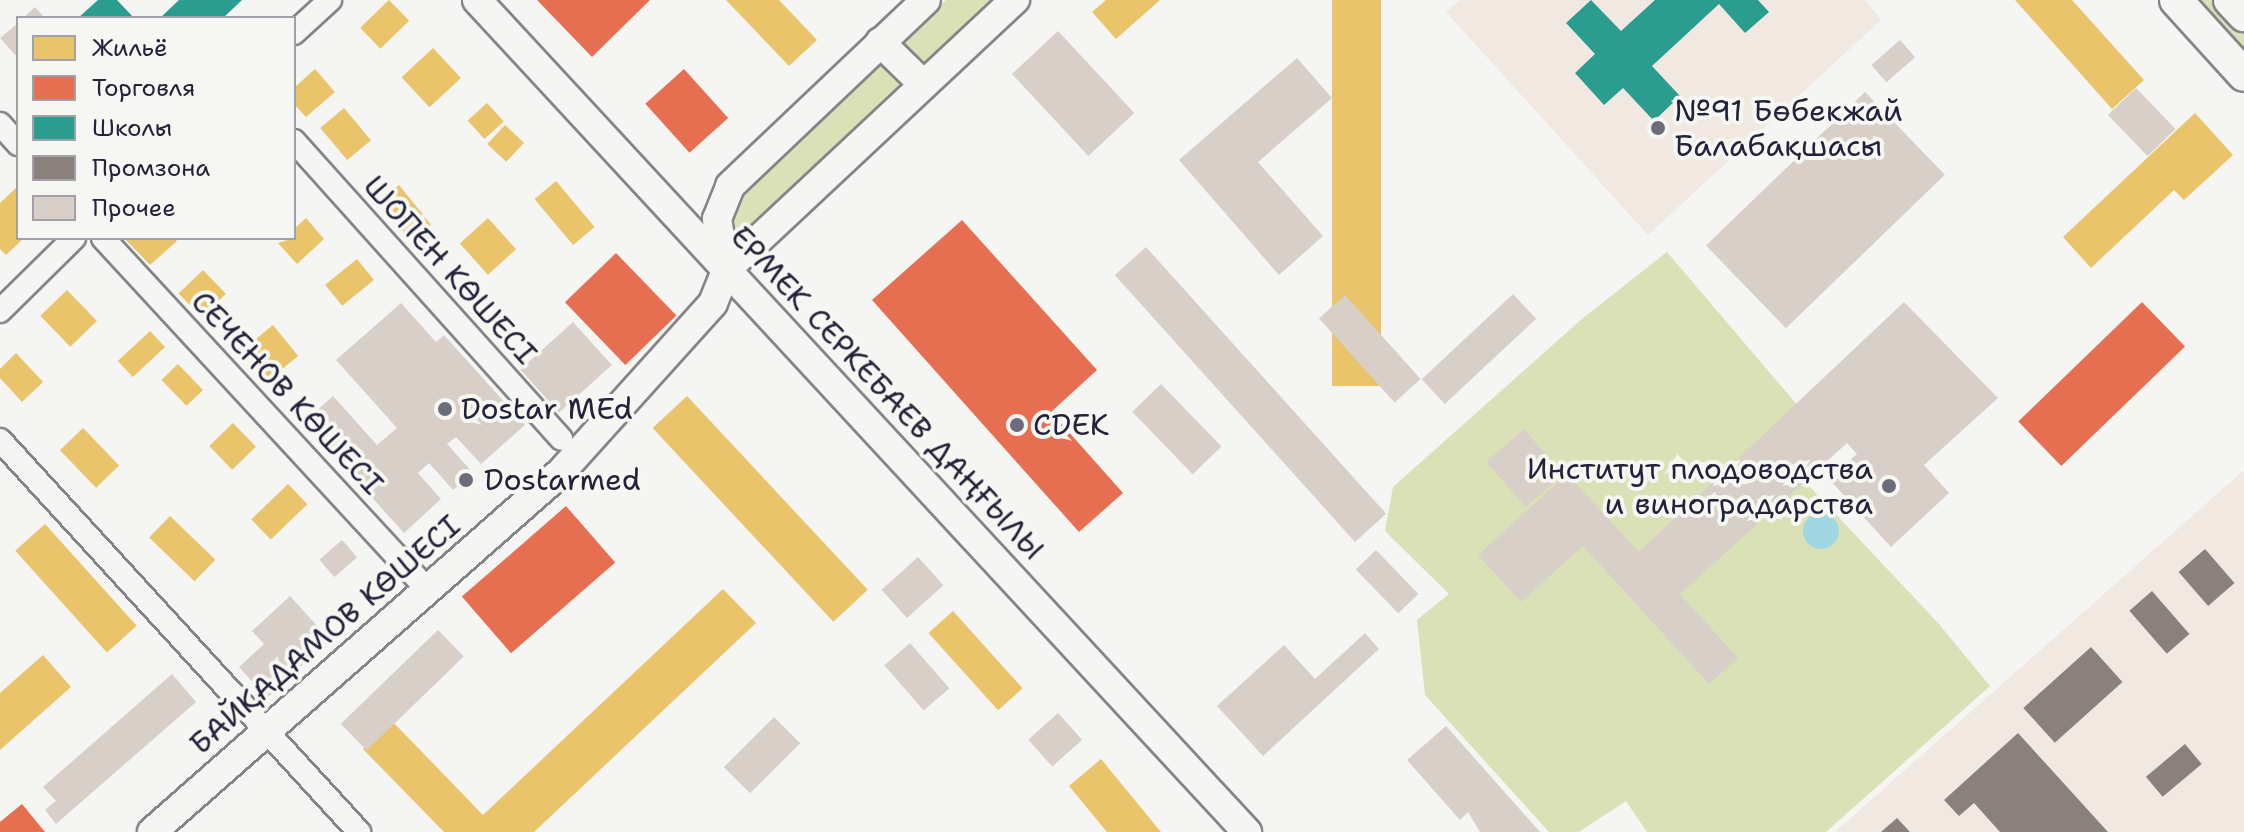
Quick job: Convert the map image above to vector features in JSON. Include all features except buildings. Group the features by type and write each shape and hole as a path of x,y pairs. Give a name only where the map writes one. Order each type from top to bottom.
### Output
{"main road":[{"path":"2176,0 2244,75"},
{"path":"2230,0 2244,15"}],"street":[{"path":"296,31 330,0"},
{"name":"ЕРМЕК СЕРКЕБАЕВ ДАҢҒЫЛЫ","path":"477,0 1240,830"},
{"path":"726,270 717,219 730,186 926,0"},
{"name":"БАЙҚАДАМОВ КӨШЕСІ","path":"152,832 576,456 713,303 726,270 1015,0"},
{"path":"880,42 923,84"},
{"path":"0,124 16,142"},
{"name":"ШОПЕН КӨШЕСІ","path":"296,143 561,439"},
{"path":"0,311 72,240"},
{"name":"СЕЧЕНОВ КӨШЕСІ","path":"105,240 426,588"},
{"path":"0,440 359,832"}],"shaded area":[{"name":"№91 Бөбекжай Балабақшасы","path":"1460,0 1865,0 1881,20 1648,235 1446,12"},
{"path":"2244,470 2244,832 1835,832"}],"green space":[{"path":"946,0 1008,0 730,259 726,203"},
{"path":"2193,0 2222,0 2244,24 2244,56"},
{"path":"1667,252 1799,407 1767,441 1938,623 1990,686 1826,832 1647,832 1626,801 1579,832 1549,832 1425,695 1417,620 1449,594 1385,531 1393,487 1583,318"}],"water":[{"path":"1821,513 1833,519 1839,531 1833,543 1821,549 1809,543 1803,531 1809,519"}],"place":[{"name":"№91 Бөбекжай Балабақшасы","path":"1658,128"},
{"name":"Dostar MEd","path":"445,409"},
{"name":"CDEK","path":"1017,425"},
{"name":"Dostarmed","path":"466,480"},
{"name":"Институт плодоводства и виноградарства","path":"1889,486"}]}
